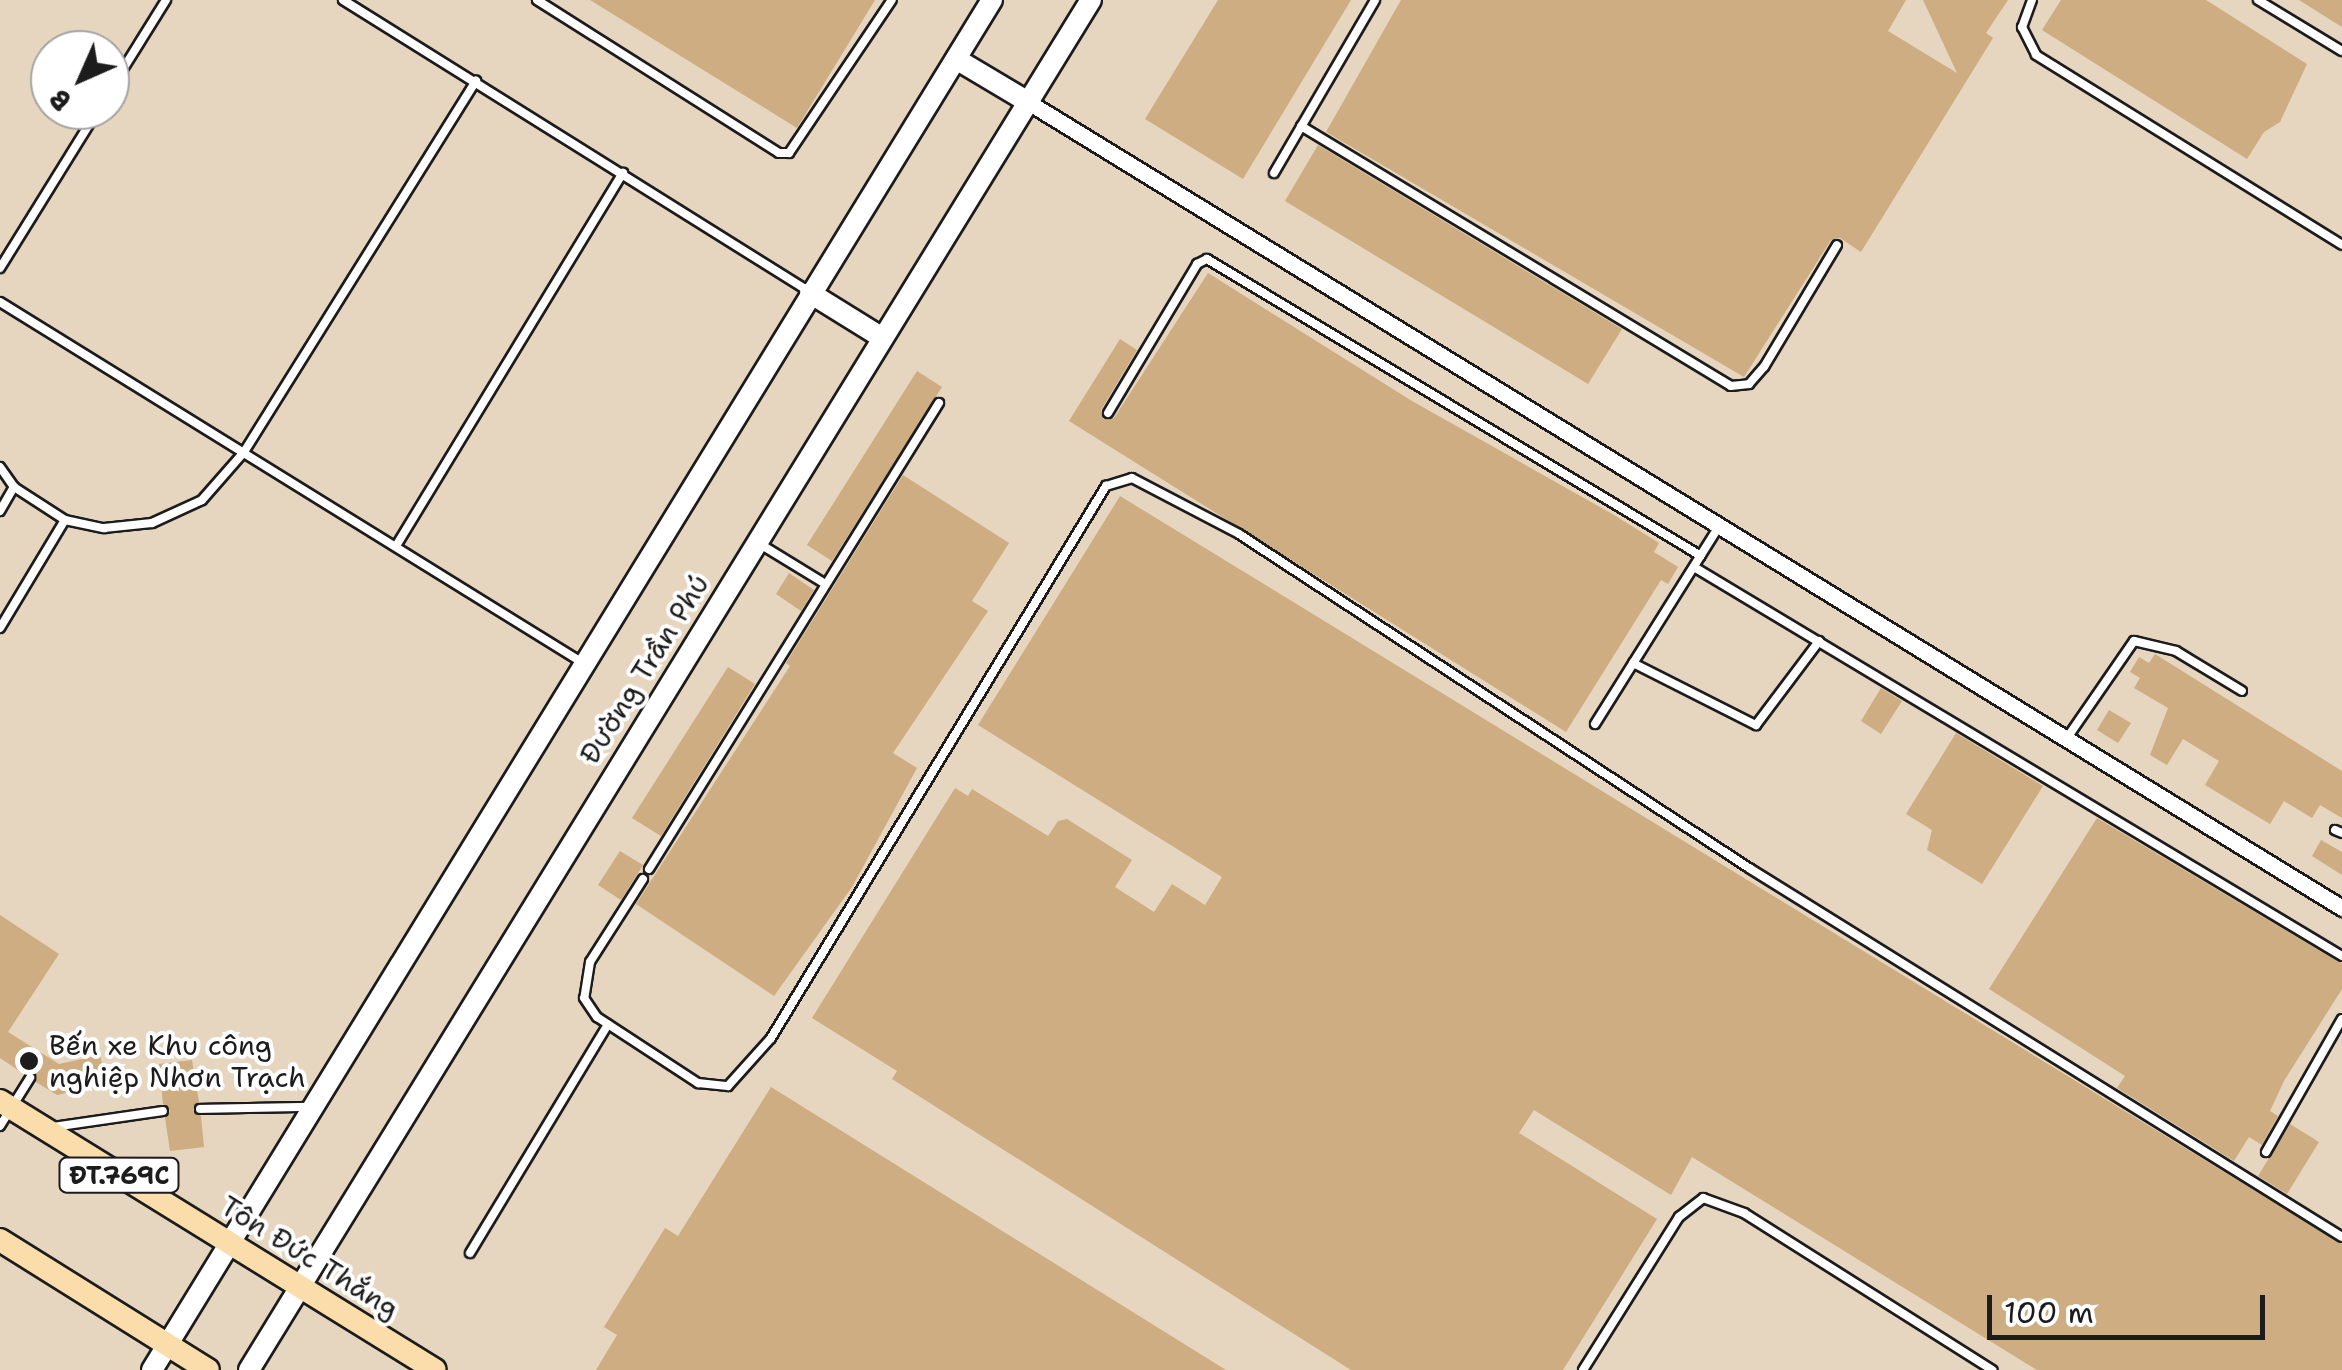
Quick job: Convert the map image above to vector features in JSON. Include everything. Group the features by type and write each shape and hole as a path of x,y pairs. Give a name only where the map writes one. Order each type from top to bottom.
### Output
{"main road":[{"name":"Đường Trần Phú","path":"152,1370 309,1107 992,0"},
{"name":"Đường Trần Phú","path":"248,1370 1091,0"},
{"path":"956,58 1028,102"},
{"path":"810,293 881,337"},
{"name":"Tôn Đức Thắng","path":"4,1112 44,1128 435,1370"},
{"path":"0,1240 208,1370"}],"street":[{"path":"1028,102 2342,908"}],"lane":[{"path":"130,58 166,0"},
{"path":"343,0 623,172 810,293"},
{"path":"537,0 779,153 790,153 892,0"},
{"path":"1274,172 1376,0"},
{"path":"2032,0 2022,26 2036,55 2342,246"},
{"path":"2258,0 2342,51"},
{"path":"0,467 14,487 65,520 104,528 152,522 202,500 244,452 476,82"},
{"path":"1301,126 1731,386 1750,384 1764,367 1837,246"},
{"path":"0,268 86,130"},
{"path":"396,546 623,172"},
{"path":"1108,412 1197,264 1208,259 1701,556"},
{"path":"0,302 583,663"},
{"path":"649,869 939,403"},
{"path":"643,880 604,935 582,985 584,998 608,1024 698,1083 716,1089 742,1078 1106,486 1132,478 1239,534 1749,868 2342,1237"},
{"path":"0,511 14,487"},
{"path":"0,628 65,520"},
{"path":"1595,724 1721,524"},
{"path":"756,541 824,583"},
{"path":"1694,567 2342,956"},
{"path":"2068,738 2134,641 2176,652 2242,691"},
{"path":"1633,663 1756,725 1818,642"},
{"path":"2266,1152 2342,1019"},
{"path":"470,1253 608,1024"},
{"path":"4,1112 30,1078"},
{"path":"200,1109 309,1107"},
{"path":"44,1128 164,1112"},
{"path":"1583,1370 1679,1217 1703,1198 1744,1213 1992,1370"}],"shaded area":[{"path":"0,0 2342,0 2342,1370 0,1370"}],"building":[{"path":"590,0 875,0 797,128"},
{"path":"1218,0 1351,0 1243,179 1145,119"},
{"path":"1401,0 1906,0 1888,31 1957,73 1923,0 2008,0 1986,33 1993,38 1861,252 1840,238 1831,240 1744,377 1326,132"},
{"path":"2061,0 2206,0 2307,64 2280,122 2264,132 2247,159 2042,30"},
{"path":"2299,0 2342,0 2342,27"},
{"path":"1318,145 1622,329 1588,384 1285,201"},
{"path":"1208,273 1412,401 1659,543 1654,552 1678,567 1668,584 1661,580 1566,732 1069,421 1120,339 1137,350 1101,410 1103,419 1114,418"},
{"path":"917,371 942,387 832,561 807,545"},
{"path":"903,475 1009,543 972,601 988,611 893,753 917,768 852,887 774,996 636,904 790,666 786,663"},
{"path":"1120,496 2342,1244 2342,1370 2037,1370 1692,1157 1671,1195 1534,1110 1519,1133 1657,1219 1563,1370 1351,1370 892,1079 897,1071 812,1018 955,788 968,796 972,789 1048,836 1058,821 1067,819 1132,860 1115,887 1154,912 1172,884 1205,905 1222,877 978,725"},
{"path":"789,573 814,590 801,611 776,594"},
{"path":"2155,654 2342,771 2342,818 2320,805 2312,818 2284,801 2270,824 2205,785 2219,761 2183,739 2167,765 2150,755 2168,708 2134,688 2140,678 2130,672 2139,657 2149,663"},
{"path":"728,667 755,684 661,836 632,818"},
{"path":"1881,688 1902,701 1881,734 1861,721"},
{"path":"2109,710 2131,723 2118,743 2097,730"},
{"path":"1956,733 2043,786 1982,884 1927,850 1932,830 1906,814"},
{"path":"2097,818 2342,964 2342,989 2284,1081 2270,1111 2278,1116 2262,1145 2249,1137 2234,1161 2117,1088 2125,1076 1989,989"},
{"path":"2321,840 2342,852 2342,875 2312,856"},
{"path":"620,851 643,865 621,900 598,885"},
{"path":"0,915 59,954 8,1032 59,1064 100,1055 107,1084 57,1095 36,1082 35,1072 24,1074 0,1058"},
{"path":"192,1060 199,1102 193,1110 201,1116 204,1147 170,1151 165,1118 170,1111 163,1104 159,1064"},
{"path":"771,1087 1226,1370 596,1370 617,1335 604,1327 665,1228 678,1236"},
{"path":"2290,1124 2319,1142 2287,1194 2258,1176"}],"place":[{"name":"Bến xe Khu công nghiệp Nhơn Trạch","path":"29,1061"}]}
